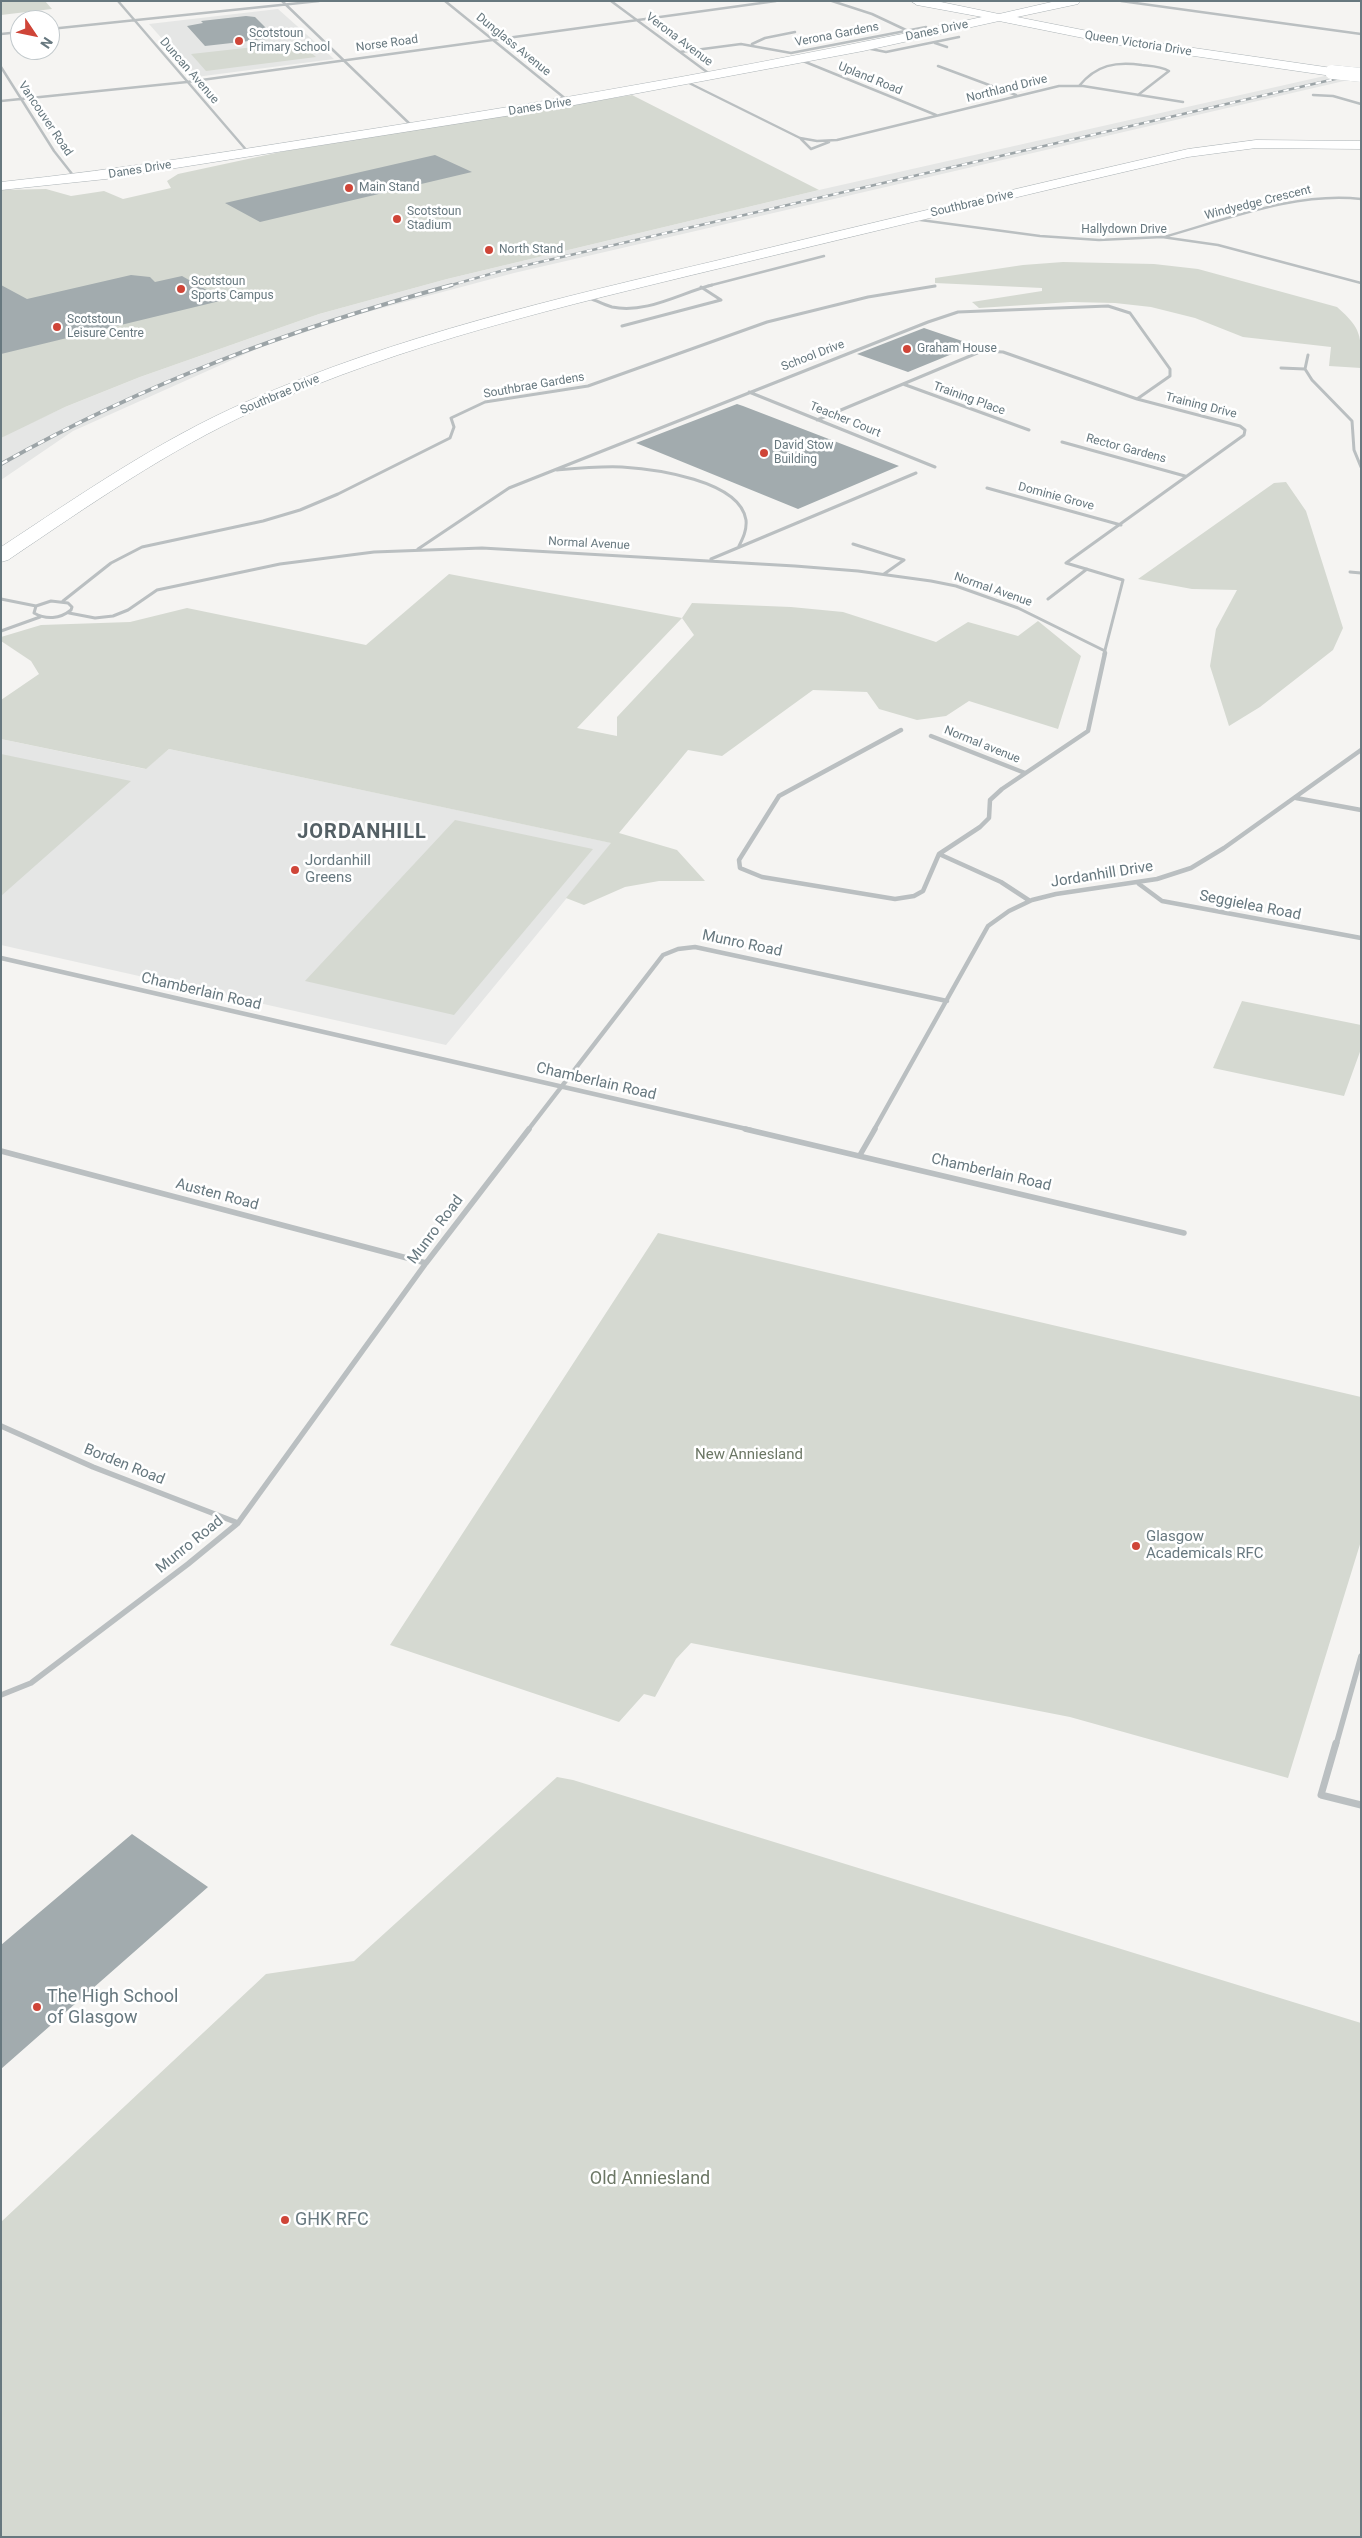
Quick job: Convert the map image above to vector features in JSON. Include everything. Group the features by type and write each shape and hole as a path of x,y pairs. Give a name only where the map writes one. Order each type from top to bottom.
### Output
{"street":[{"name":"Duncan Avenue","path":"118,1 248,152"},
{"path":"282,1 413,128"},
{"path":"60,28 318,1"},
{"name":"Dunglass Avenue","path":"445,1 569,102"},
{"name":"Verona Avenue","path":"611,1 711,76"},
{"name":"Norse Road","path":"1,101 187,82 492,38 776,1"},
{"path":"832,1 875,15 906,30"},
{"name":"Queen Victoria Drive","path":"917,1 995,19 1170,50 1361,75"},
{"name":"Danes Drive","path":"1,186 76,179 413,128 569,102 863,46 1074,1"},
{"path":"1121,1 1361,34"},
{"name":"Verona Gardens","path":"680,52 734,44 752,44 778,53 791,54 926,27"},
{"name":"Verona Gardens","path":"752,44 765,38 795,32"},
{"path":"863,46 886,52 959,37"},
{"path":"934,42 947,47"},
{"name":"Upland Road","path":"798,59 936,115"},
{"path":"1079,86 1085,78 1113,62 1160,67 1169,71 1138,95"},
{"path":"938,66 1016,95"},
{"name":"Vancouver Road","path":"1,67 54,151 76,179"},
{"name":"Northland Drive","path":"685,81 800,138 817,141 837,140"},
{"name":"Northland Drive","path":"800,138 811,149 837,140 1055,86 1079,86 1184,102"},
{"path":"1313,95 1333,96 1361,104"},
{"name":"Southbrae Drive","path":"1,556 134,468 249,407 398,348 490,321 587,297 912,218 1205,150 1276,144 1361,145"},
{"name":"Windyedge Crescent","path":"1162,237 1303,198 1338,196 1361,199"},
{"name":"Hallydown Drive","path":"912,218 1040,236 1099,240 1162,237 1218,244 1361,283"},
{"path":"587,297 612,307 634,310 701,287 824,256"},
{"name":"Southbrae Gardens","path":"63,601 111,562 142,547 186,536 263,521 300,510 338,494 450,438 454,427 451,418 464,410 485,402 588,386 767,322 868,297 935,286"},
{"path":"622,326 721,300 701,287"},
{"name":"School Drive","path":"418,549 509,488 921,324 958,312 1108,306 1130,313 1170,369 1170,376 1165,381 1137,399"},
{"name":"Training Drive","path":"817,420 982,351 994,351 1003,352 1137,399 1240,426 1245,430 1244,435 1066,562 1123,580 1105,651"},
{"path":"1308,355 1305,369 1312,380 1352,421 1351,443 1354,456 1361,466"},
{"path":"1281,368 1305,369"},
{"name":"Training Place","path":"903,384 1029,430"},
{"name":"Teacher Court","path":"748,392 935,467"},
{"name":"Rector Gardens","path":"1062,442 1185,476"},
{"path":"552,470 624,467 681,476 713,487 736,503 745,517 745,533 738,546"},
{"path":"708,560 916,473"},
{"name":"Dominie Grove","path":"987,488 1121,524"},
{"path":"853,544 904,560 884,574"},
{"name":"Normal Avenue","path":"69,613 95,618 112,616 128,610 157,590 178,584 280,564 418,549 482,548 708,560 858,570 884,574 956,586 1053,623 1105,651"},
{"path":"1048,599 1087,569"},
{"path":"1350,572 1361,573"},
{"path":"1,599 36,606 51,601 63,601 72,608 69,613 52,618 40,617 34,614 36,606"},
{"path":"1,631 40,617"},
{"name":"Normal avenue","path":"939,854 980,827 989,818 990,800 1002,789 1088,730 1105,651"},
{"path":"901,730 779,796 739,860 740,868 762,877 895,899 905,899 923,891 939,854 1001,882 1030,901"},
{"name":"Normal avenue","path":"931,736 1025,773"},
{"name":"Jordanhill Drive","path":"860,1154 988,926 1004,912 1050,894 1139,884 1184,871 1226,847 1361,750"},
{"path":"1296,798 1361,810"},
{"name":"Seggielea Road","path":"1139,884 1162,900 1361,938"},
{"name":"Munro Road","path":"1,1695 31,1683 188,1564 238,1523 426,1263 663,955 678,949 695,946 947,1002"},
{"name":"Chamberlain Road","path":"1,958 860,1154 1184,1233"},
{"name":"Austen Road","path":"1,1151 426,1263"},
{"name":"Borden Road","path":"1,1426 93,1467 238,1523"},
{"path":"1361,1656 1321,1795 1361,1806"}],"shaded area":[{"name":"Scotstoun Primary School","path":"278,9 334,59 196,77 149,24"},
{"path":"1329,75 1357,78 514,273 356,315 261,347 73,431 1,480 1,438 9,433 65,407 140,377 319,314 447,279 819,190"},
{"name":"Jordanhill Greens","path":"1,739 145,769 169,749 612,843 446,1045 1,945"}],"green space":[{"path":"1,1 45,1 52,9 10,10 10,14 1,15"},
{"path":"299,42 316,57 206,71 191,54"},
{"name":"Scotstoun Sports Campus","path":"632,95 819,190 447,279 319,314 140,377 65,407 1,438 1,190 46,189 71,196 104,191 123,199 171,188 167,181 178,174 285,151"},
{"path":"1063,262 1154,264 1198,269 1337,307 1356,327 1361,348 1361,368 1329,366 1331,347 1243,337 1195,318 1151,307 1115,303 1071,302 979,308 972,302 1042,291 1042,288 935,283 935,278 1023,265"},
{"path":"1286,482 1306,511 1343,628 1333,650 1260,707 1229,726 1210,666 1216,629 1237,590 1192,589 1138,579 1274,483"},
{"path":"449,574 682,618 692,603 791,607 843,612 936,642 968,622 1018,636 1038,621 1081,656 1058,729 969,701 946,716 917,720 879,709 867,692 813,690 722,756 688,750 619,833 677,850 705,881 659,881 625,887 584,905 566,898 611,843 169,749 146,769 1,739 1,700 39,674 31,661 1,641 1,637 41,625 130,622 187,608 366,645","holes":["682,618 694,635 617,717 617,736 577,728"]},
{"path":"1,754 131,781 1,896"},
{"path":"455,820 593,849 454,1015 305,981"},
{"path":"1242,1001 1361,1025 1361,1049 1344,1096 1213,1068"},
{"name":"New Anniesland","path":"658,1233 1361,1397 1361,1541 1288,1778 1070,1717 691,1643 676,1659 655,1697 644,1694 619,1722 390,1645"},
{"name":"Old Anniesland","path":"557,1777 573,1780 1361,2023 1361,2537 1,2537 1,2222 266,1974 354,1961"}],"building":[{"path":"246,16 255,17 276,38 205,46 187,26 203,23 201,21"},
{"name":"Main Stand","path":"435,155 472,172 260,222 225,203"},
{"name":"Scotstoun Leisure Centre","path":"131,275 150,277 155,282 182,276 224,300 1,354 1,285 27,299"},
{"name":"Graham House","path":"924,328 974,345 908,372 857,354"},
{"name":"David Stow Building","path":"737,404 899,466 798,509 636,443"},
{"name":"The High School of Glasgow","path":"132,1834 208,1887 1,2069 1,1945"}],"railway":[{"path":"448,286 501,271 1361,73"},
{"path":"1,464 110,408 221,360 334,320 452,285"}],"place":[{"name":"Scotstoun Primary School","path":"239,41"},
{"name":"Main Stand","path":"349,188"},
{"name":"Scotstoun Stadium","path":"397,219"},
{"name":"North Stand","path":"489,250"},
{"name":"Scotstoun Sports Campus","path":"181,289"},
{"name":"Scotstoun Leisure Centre","path":"57,327"},
{"name":"Graham House","path":"907,349"},
{"name":"David Stow Building","path":"764,453"},
{"name":"Jordanhill Greens","path":"295,870"},
{"name":"Glasgow Academicals RFC","path":"1136,1546"},
{"name":"The High School of Glasgow","path":"37,2007"},
{"name":"GHK RFC","path":"285,2220"}],"district":[{"name":"JORDANHILL","path":"362,833"}]}
